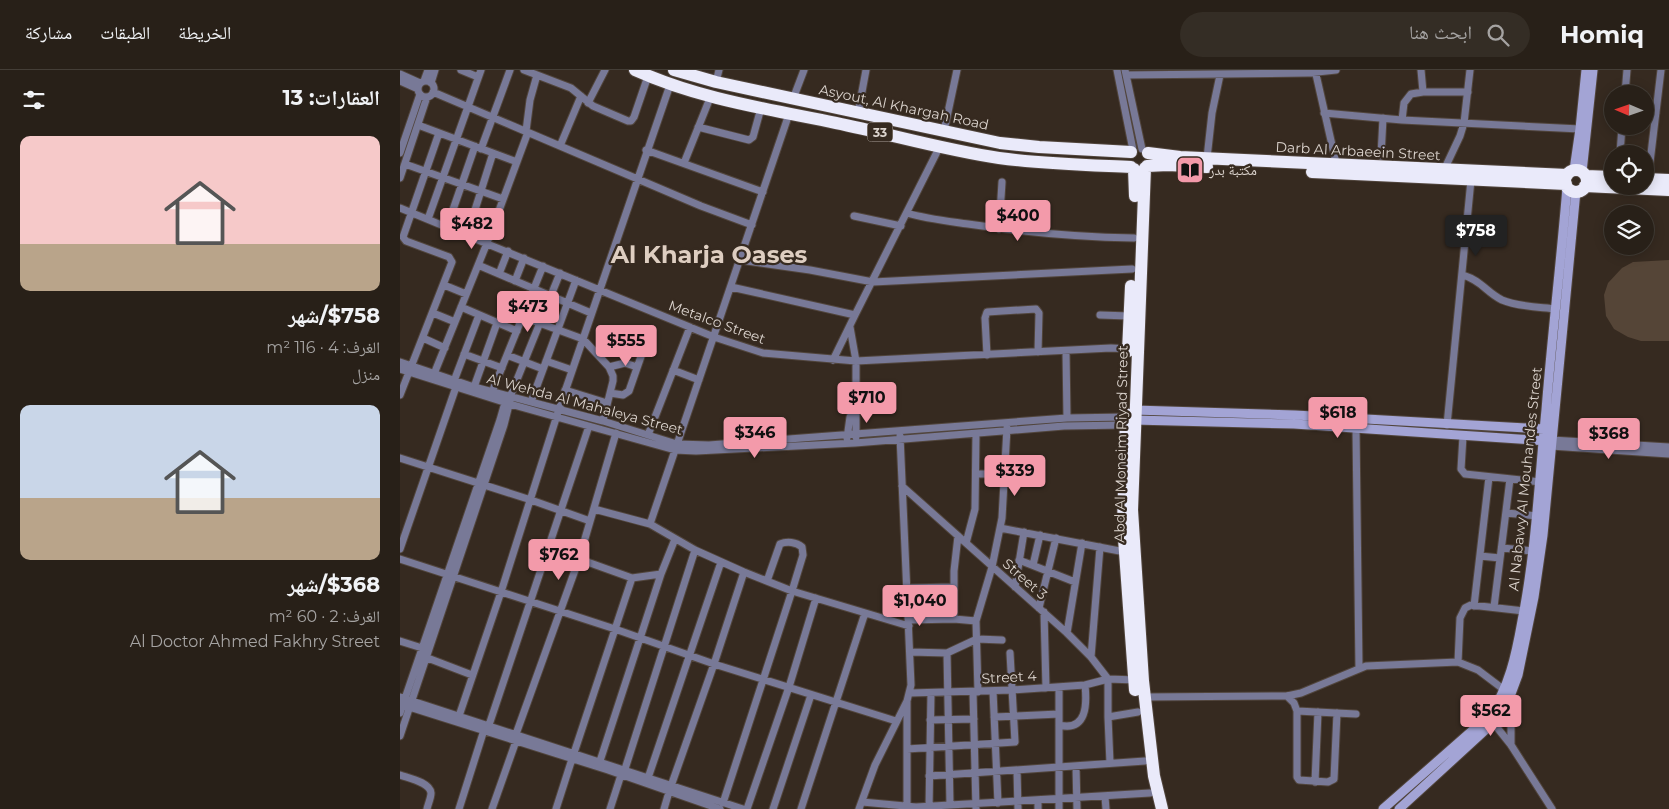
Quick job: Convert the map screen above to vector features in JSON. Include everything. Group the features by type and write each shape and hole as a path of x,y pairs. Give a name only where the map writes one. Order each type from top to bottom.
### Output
{"highway":[{"name":"33","path":"635,70 670,85 710,98 976,154 1026,161 1139,168"},
{"name":"Asyout, Al Khargah Road","path":"677,70 718,76 793,99 1020,145 1139,151"},
{"name":"Darb Al Arbaeein Street","path":"1139,151 1207,158 1237,164"},
{"path":"1139,151 1149,162 1139,168 1128,159 1139,151"},
{"name":"Darb Al Arbaeein Street","path":"1139,168 1168,165 1237,164 1337,169 1471,180 1575,180 1604,178"},
{"name":"Abd Al Moneim Riyad Street","path":"1133,349 1129,316 1135,196 1139,168"},
{"name":"Abd Al Moneim Riyad Street","path":"1139,168 1125,552 1139,681 1145,697 1154,776 1162,809"},
{"name":"Darb Al Arbaeein Street","path":"1337,169 1444,170 1575,180 1669,190"},
{"path":"1654,179 1669,180"},
{"name":"Abd Al Moneim Riyad Street","path":"1127,494 1139,681 1138,712 1154,809"}],"street":[{"path":"400,153 428,70"},
{"path":"400,178 418,126 423,88 435,70"},
{"path":"428,219 480,73 461,70"},
{"path":"447,227 462,184 492,117 510,70"},
{"path":"524,70 541,74 571,88 588,103 628,122 634,117 648,76"},
{"path":"588,103 605,70"},
{"path":"793,99 804,70"},
{"path":"858,113 866,70"},
{"path":"944,131 957,70"},
{"path":"1117,70 1139,151"},
{"path":"1119,82 1126,75 1220,75 1336,70"},
{"path":"1421,70 1423,92"},
{"path":"1444,170 1464,123 1470,70"},
{"name":"Al Nabawy Al Mouhandes Street","path":"1508,692 1524,611 1538,516 1540,482 1549,442 1544,430 1551,393 1586,70"},
{"name":"Al Nabawy Al Mouhandes Street","path":"1399,809 1421,784 1491,719 1508,692 1525,650 1544,520 1556,309 1593,70"},
{"path":"1626,85 1628,70"},
{"path":"1651,145 1661,70"},
{"path":"1315,72 1337,169"},
{"path":"434,374 487,243 517,162 527,132 530,100 541,74"},
{"path":"401,75 423,88 434,87 433,92 752,225"},
{"path":"1126,75 1139,151"},
{"path":"1207,158 1212,112 1220,75"},
{"path":"459,716 582,339 670,85"},
{"path":"1402,120 1406,98 1413,93 1468,92"},
{"path":"560,146 581,96"},
{"path":"684,163 710,98"},
{"path":"698,127 749,140 752,137 761,108"},
{"path":"1324,113 1402,120 1580,129"},
{"path":"650,524 789,114"},
{"path":"1381,156 1383,118"},
{"path":"418,126 517,162"},
{"path":"400,395 452,262 451,257 404,239 439,133"},
{"path":"833,360 940,146"},
{"path":"646,150 763,192"},
{"path":"467,234 493,153"},
{"path":"405,164 503,199"},
{"path":"1447,425 1471,180"},
{"path":"999,228 1002,182"},
{"name":"Metalco Street","path":"400,208 714,337 763,353 856,361 1133,349"},
{"path":"907,212 927,218 999,228 1099,237 1134,238"},
{"path":"854,216 901,226"},
{"path":"499,274 508,251"},
{"path":"515,281 524,258"},
{"path":"740,260 810,270 873,282 1132,268"},
{"path":"478,265 591,313"},
{"path":"492,392 543,266"},
{"path":"400,736 405,702 422,648 449,576 509,399 560,273"},
{"path":"1463,275 1479,281 1496,296 1507,302 1556,309"},
{"path":"531,402 576,280"},
{"path":"444,285 466,294"},
{"path":"731,286 856,315"},
{"path":"461,307 517,331"},
{"path":"987,355 985,318 987,312 1036,309 1039,313 1038,352"},
{"path":"433,313 455,322"},
{"path":"400,549 464,354 479,315"},
{"path":"1100,315 1129,316"},
{"path":"523,317 582,339 609,367 613,376 603,421"},
{"path":"474,387 497,322"},
{"path":"648,435 690,327"},
{"path":"850,327 856,361 855,407 857,422 855,442"},
{"path":"423,338 445,348"},
{"path":"610,393 620,395 628,393 645,346"},
{"path":"1066,351 1067,418"},
{"path":"464,354 502,368"},
{"path":"507,355 543,369"},
{"path":"546,360 572,370"},
{"name":"Al Wehda Al Mahaleya Street","path":"400,362 409,369 455,384 558,413 603,421 648,435 676,447 899,431 1064,426 1130,418"},
{"path":"609,367 625,363 638,368"},
{"name":"Al Wehda Al Mahaleya Street","path":"400,369 434,374 455,384 474,387 509,399 531,402 589,426 696,451 976,434 1007,427 1067,418 1105,421"},
{"path":"673,370 699,380"},
{"path":"565,390 607,404"},
{"path":"846,443 850,417 855,407"},
{"path":"1130,418 1412,422 1544,430"},
{"path":"1295,419 1356,429 1513,438 1619,447 1669,447"},
{"path":"1412,422 1412,432"},
{"path":"459,809 589,426"},
{"path":"976,806 974,719 978,639 976,622 992,567 1000,528 1006,474 1007,427"},
{"path":"1513,428 1513,438"},
{"path":"1356,429 1359,668"},
{"path":"899,431 909,623 910,693 875,765 860,806 929,808 950,805 976,806 998,802 1018,805 1038,800 1150,793"},
{"path":"492,809 579,559 616,433"},
{"path":"966,543 975,509 976,434"},
{"path":"1463,436 1463,472 1468,475 1540,482"},
{"path":"1619,447 1669,454"},
{"path":"400,458 531,500 590,522"},
{"path":"976,474 1006,474"},
{"path":"1474,606 1489,477"},
{"path":"1494,607 1510,479"},
{"name":"Street 3","path":"902,486 1067,633 1091,657 1108,679"},
{"path":"594,509 650,524 695,550 744,572 792,591 865,613 909,623 954,620 976,622"},
{"path":"1506,513 1538,516"},
{"path":"1000,528 1125,552"},
{"path":"1015,587 1024,532"},
{"path":"1033,565 1040,535"},
{"path":"954,620 953,587 958,536"},
{"path":"1046,688 1042,610 1048,571 1056,538"},
{"path":"600,761 661,574 675,539"},
{"path":"1067,633 1082,543"},
{"path":"721,807 792,591 803,549 799,545 780,544 767,581"},
{"path":"1091,657 1100,547"},
{"path":"1502,548 1533,551"},
{"path":"610,809 695,550"},
{"path":"1480,556 1500,558"},
{"path":"400,559 615,629 714,664 896,722"},
{"path":"579,559 632,578 661,574"},
{"path":"1019,560 1075,582"},
{"path":"648,778 721,562"},
{"path":"664,809 744,572"},
{"path":"400,713 425,657 449,576"},
{"path":"556,809 632,578"},
{"path":"907,588 953,587"},
{"path":"747,809 789,687 816,598"},
{"path":"1458,662 1462,612 1466,608 1474,606 1494,607 1524,611"},
{"path":"801,809 865,613"},
{"path":"910,652 947,653 978,639 1002,640"},
{"path":"400,641 422,648"},
{"path":"947,653 950,805"},
{"path":"907,749 1015,742 1010,653"},
{"path":"425,657 472,675"},
{"path":"1145,697 1287,696 1300,693 1359,668 1381,664 1458,662 1478,670 1508,692 1511,745"},
{"path":"1110,763 1108,679 1139,681"},
{"name":"Street 4","path":"910,693 993,692 1085,685 1108,679"},
{"path":"1059,725 1071,726 1081,720 1086,706 1085,685"},
{"path":"1059,687 1060,809"},
{"path":"929,808 931,692"},
{"path":"993,692 998,802"},
{"path":"773,809 811,695"},
{"path":"1287,696 1294,703 1297,712 1297,778 1301,781 1330,782 1335,777 1336,713"},
{"path":"907,701 907,807"},
{"path":"405,702 459,716 487,728"},
{"path":"405,702 623,772 721,807 743,809"},
{"path":"1108,717 1138,712"},
{"path":"1297,712 1356,714"},
{"path":"1315,782 1318,712"},
{"path":"994,717 1059,714"},
{"path":"930,720 974,719"},
{"path":"1491,719 1511,745 1552,809"},
{"path":"573,756 600,761 623,772 648,778 670,789"},
{"path":"929,776 1145,761"},
{"path":"1076,766 1077,809"},
{"path":"1017,770 1018,805"},
{"path":"400,775 423,784 428,788 431,794 427,809"},
{"name":"Al Nabawy Al Mouhandes Street","path":"1383,809 1421,784"},
{"path":"1106,797 1106,809"},
{"path":"1038,800 1038,809"}],"shaded area":[{"path":"1669,260 1669,341 1641,341 1628,337 1614,329 1606,316 1604,295 1608,283 1622,268 1633,262"}],"place":[{"name":"مكتبة بدر","path":"1190,170"}],"district":[{"name":"Al Kharja Oases","path":"709,254"}]}
